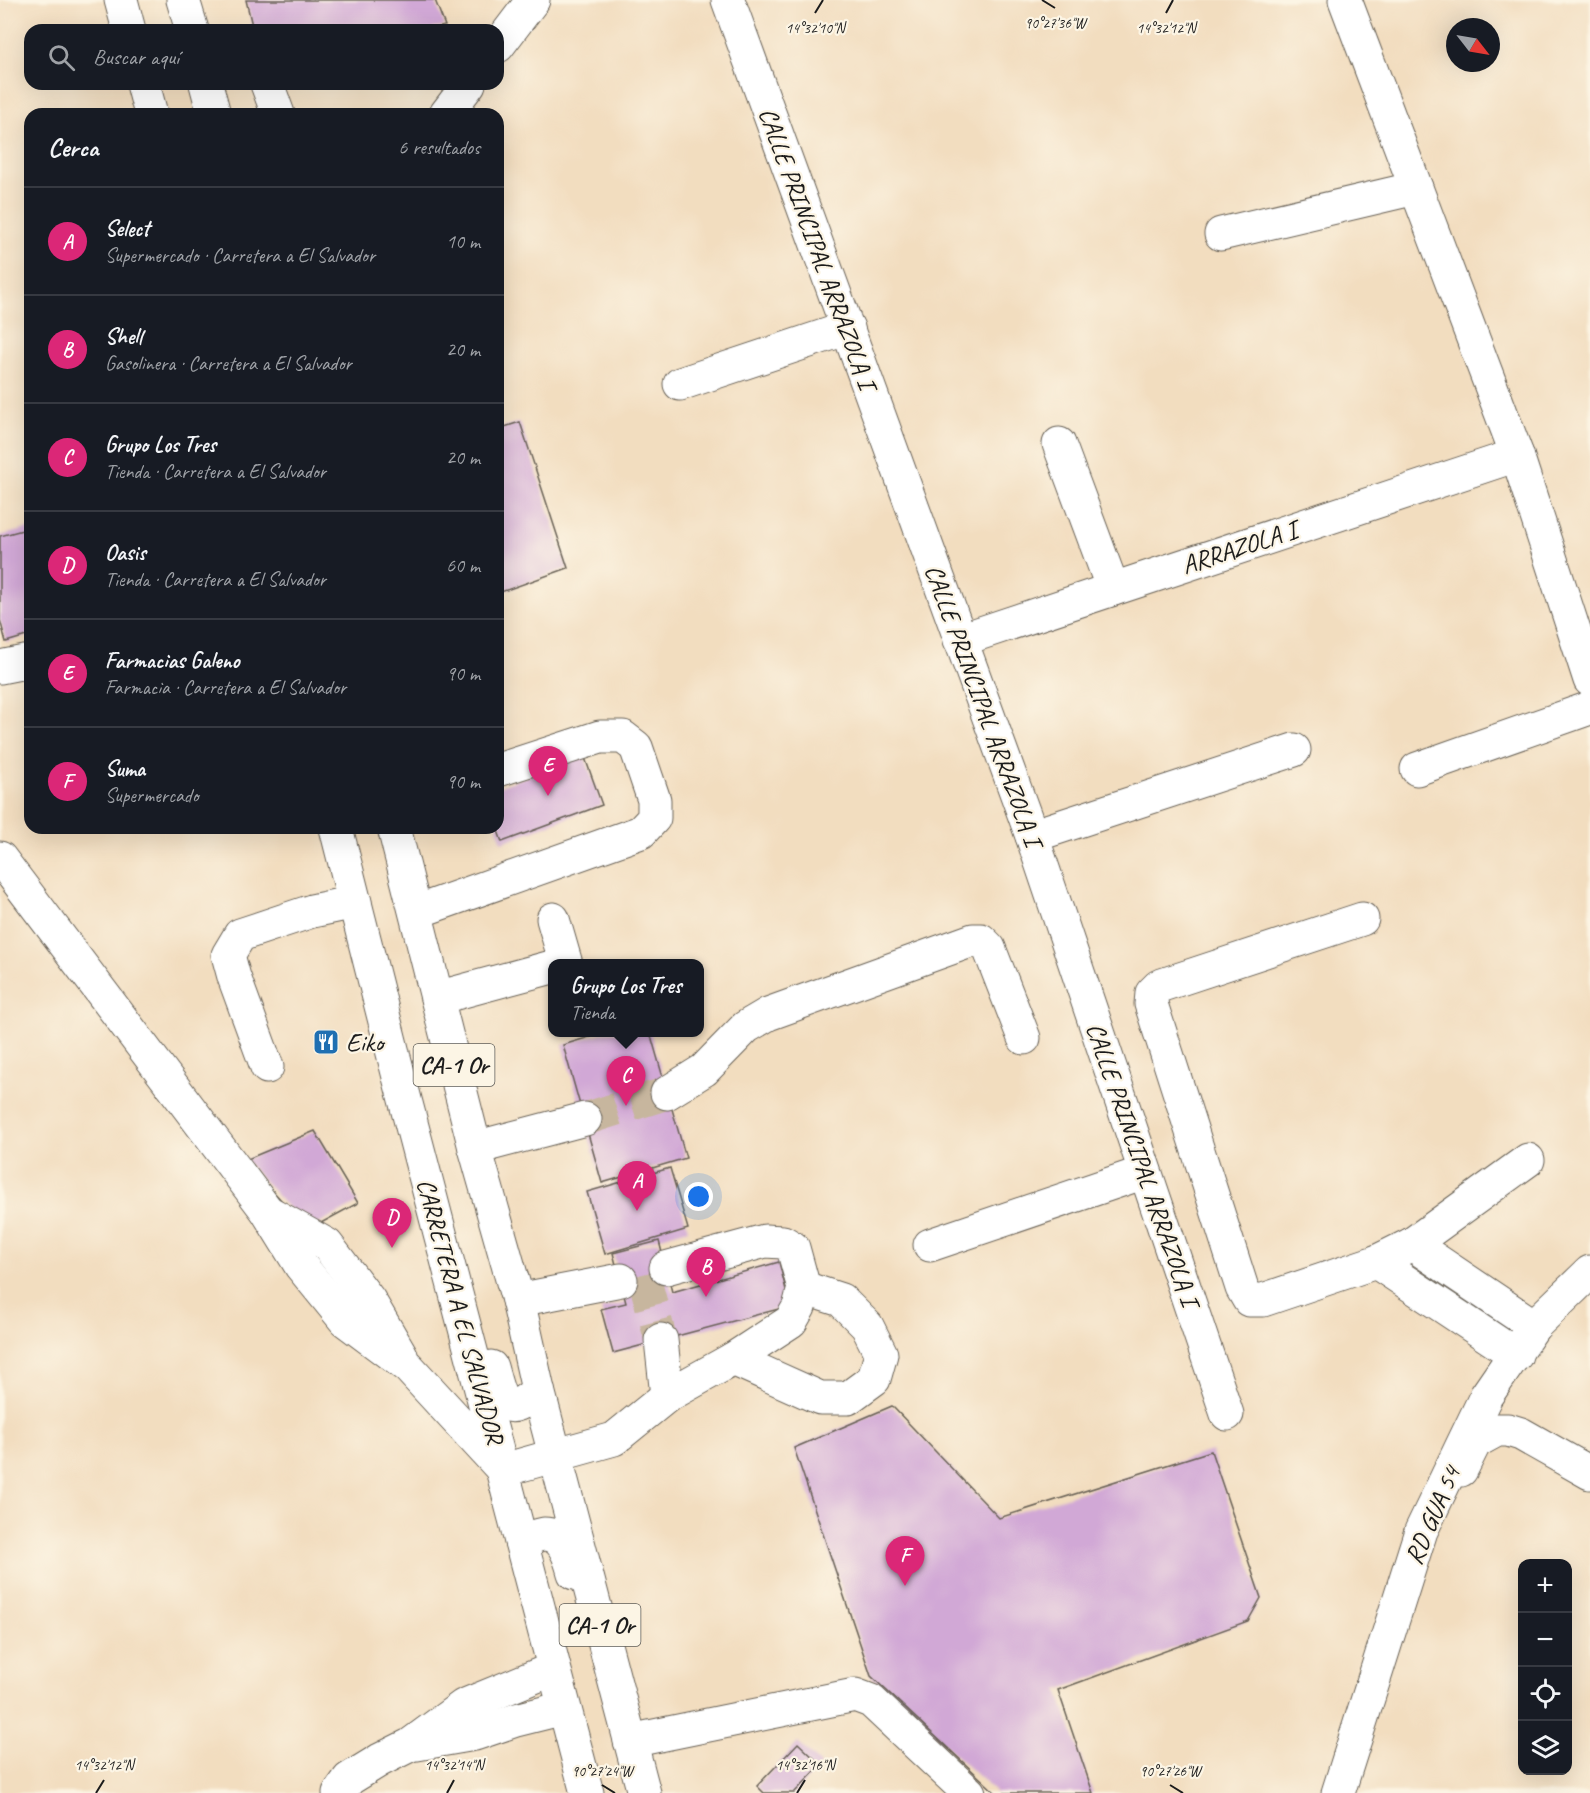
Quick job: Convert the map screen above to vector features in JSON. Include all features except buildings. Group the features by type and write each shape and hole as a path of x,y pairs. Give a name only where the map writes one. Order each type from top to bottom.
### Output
{"main road":[{"path":"121,0 127,24"},
{"path":"183,0 190,24"},
{"path":"504,38 533,0"},
{"name":"CALLE PRINCIPAL ARRAZOLA I","path":"728,0 1032,836 1227,1414"},
{"path":"1345,0 1517,455 1590,680"},
{"path":"145,90 149,108"},
{"path":"207,90 212,108"},
{"path":"269,90 276,108"},
{"path":"451,108 464,90"},
{"path":"1221,234 1416,188"},
{"path":"680,384 848,328"},
{"path":"1059,444 1113,589"},
{"name":"ARRAZOLA I","path":"960,640 1517,455"},
{"path":"0,668 24,662"},
{"path":"1417,769 1590,708"},
{"path":"416,912 641,832 654,818 654,800 636,747 623,737 600,737 504,768"},
{"path":"1032,836 1294,750"},
{"name":"CARRETERA A EL SALVADOR","path":"338,834 587,1793"},
{"name":"CARRETERA A EL SALVADOR","path":"396,834 475,1148 518,1300 538,1390 644,1793"},
{"path":"0,858 267,1211 327,1245 369,1300 408,1367 503,1470 614,1439 667,1396 733,1359 791,1321 800,1307 804,1288 794,1248 783,1242 765,1241 666,1268"},
{"path":"267,1067 228,955 240,935 312,910 355,902"},
{"path":"553,919 564,959"},
{"path":"1362,920 1159,986 1152,993 1151,1004 1242,1288 1249,1300 1263,1300 1376,1262 1412,1244 1528,1160"},
{"path":"667,1093 704,1070 746,1028 768,1014 973,940 981,940 989,948 1024,1038"},
{"path":"437,998 548,968"},
{"path":"398,1073 413,1082 422,1101 498,1394 504,1403 516,1406 538,1390"},
{"path":"475,1148 585,1119"},
{"path":"930,1245 1145,1172"},
{"path":"1412,1244 1534,1326"},
{"path":"1376,1262 1516,1354"},
{"name":"RD GUA 54","path":"1338,1793 1421,1531 1486,1396 1534,1326 1590,1272"},
{"path":"518,1300 621,1280"},
{"path":"733,1359 820,1398 848,1398 874,1379 881,1354 867,1326 841,1300 804,1288"},
{"path":"661,1340 667,1396"},
{"path":"1486,1396 1590,1458"},
{"path":"1413,1554 1430,1533 1475,1442 1497,1430 1508,1430 1521,1434 1590,1473"},
{"path":"521,1541 545,1534 557,1539 569,1553 629,1793"},
{"path":"348,1788 380,1760 410,1745 463,1706 553,1669"},
{"path":"630,1741 855,1695 871,1701 969,1793"},
{"path":"410,1745 475,1734 516,1720 564,1708"}],"tunnel":[{"path":"585,1119 667,1093"},
{"path":"643,1274 661,1340"}],"place":[{"name":"Farmacias Galeno","path":"548,796"},
{"name":"Eiko","path":"326,1042"},
{"name":"Grupo Los Tres","path":"626,1106"},
{"name":"Select","path":"637,1211"},
{"name":"Oasis","path":"392,1248"},
{"name":"Shell","path":"706,1297"},
{"name":"Suma","path":"905,1586"}]}
